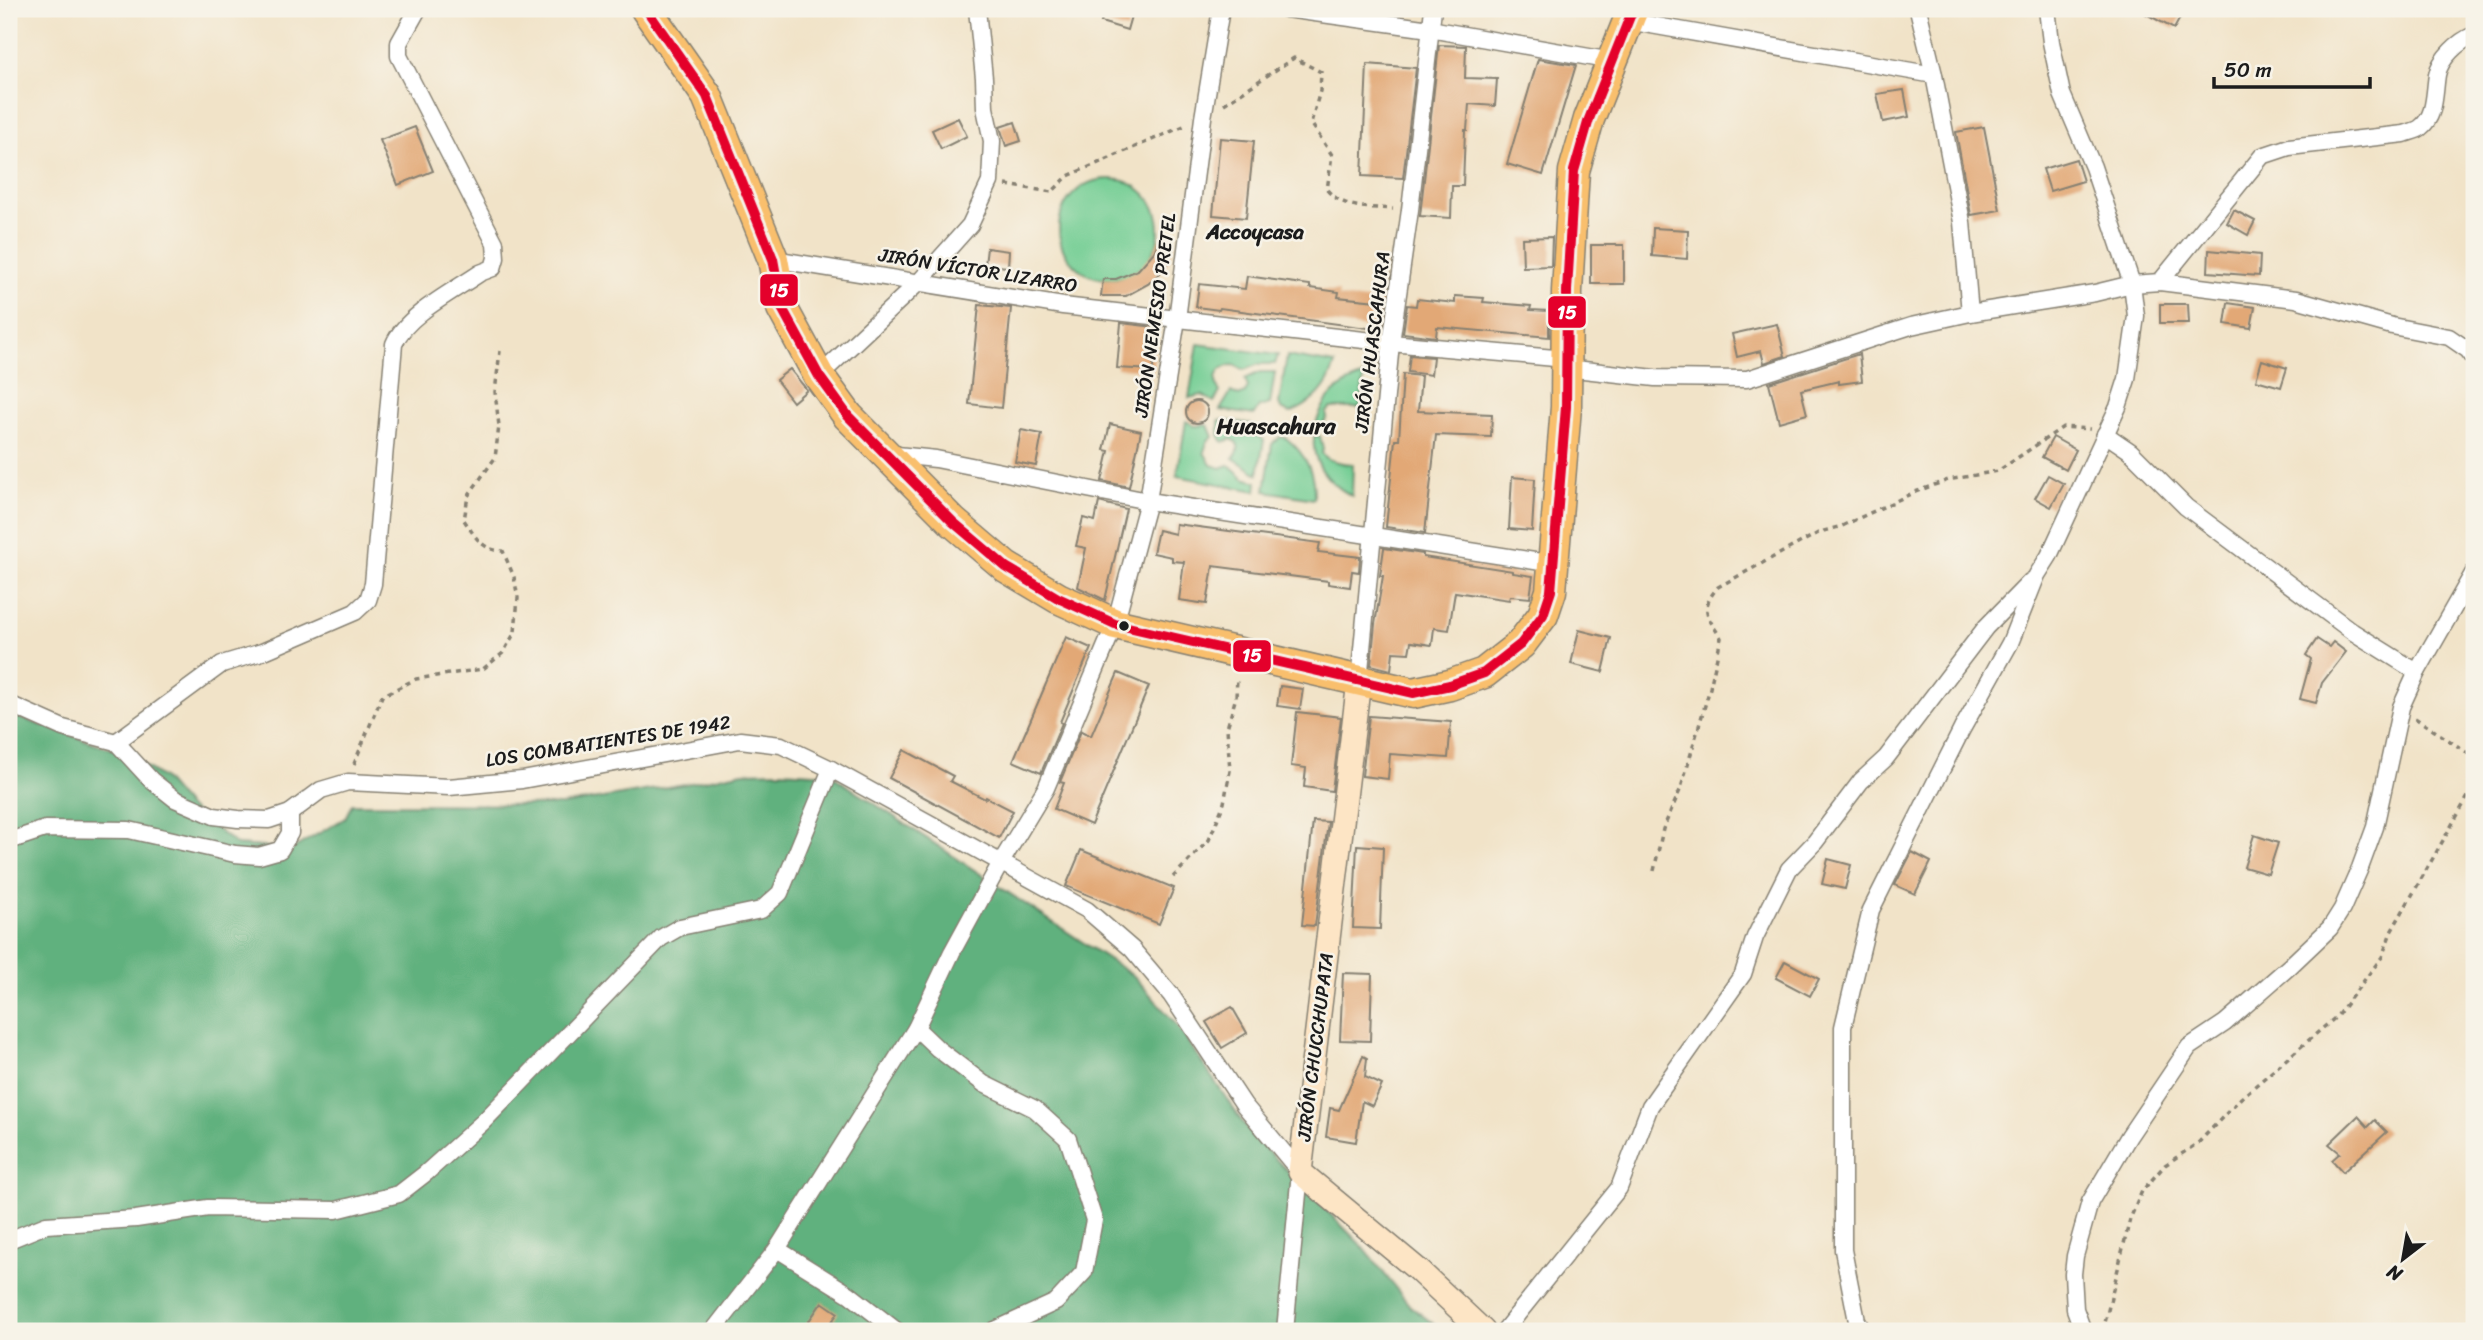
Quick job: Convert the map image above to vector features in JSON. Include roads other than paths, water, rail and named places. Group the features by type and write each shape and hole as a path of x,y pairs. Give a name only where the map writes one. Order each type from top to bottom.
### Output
{"highway":[{"path":"646,9 707,96 773,259 782,308 819,376 848,416 953,522 1006,567 1058,598 1115,624 1413,693 1450,685 1484,673 1521,644 1543,615 1551,591 1566,407 1567,291 1574,171 1589,119 1630,15"}],"street":[{"path":"9,704 63,729 116,742 222,664 262,652 355,612 368,600 373,584 394,344 410,322 493,268 496,258 495,243 399,56 399,43 418,9"},
{"path":"819,376 919,282 970,225 990,182 992,141 985,108 977,9"},
{"name":"JIRÓN NEMESIO PRETEL","path":"713,1331 776,1249 916,1028 952,952 1000,864 1046,788 1115,624 1148,500 1221,9"},
{"path":"1286,9 1430,29 1612,61"},
{"name":"JIRÓN HUASCAHURA","path":"1359,681 1391,343 1410,210 1433,9"},
{"path":"1918,9 1934,75 1962,222 1970,313"},
{"path":"1863,1331 1857,1321 1843,1250 1843,1027 1871,909 1962,729 2010,643 2037,576 2049,556 2118,407 2127,379 2136,316 2132,284 2093,167 2062,94 2047,9"},
{"path":"1630,15 1934,75"},
{"path":"2160,282 2262,156 2290,148 2404,134 2420,128 2429,118 2437,94 2437,73 2449,53 2474,35"},
{"name":"JIRÓN VÍCTOR LIZARRO","path":"773,259 1063,306 1566,364 1655,378 1747,379 1912,327 1970,313 2095,293 2132,284 2160,282 2296,299 2392,326 2449,337 2468,350 2474,358"},
{"path":"2105,434 2130,451 2186,507 2353,632 2417,672"},
{"path":"884,453 936,459 1148,500 1554,564"},
{"path":"2083,1331 2075,1309 2073,1274 2075,1256 2090,1202 2189,1047 2225,1023 2330,928 2342,909 2375,827 2401,707 2417,672 2474,572"},
{"path":"1504,1331 1619,1188 1650,1106 1743,974 1755,937 1789,869 1815,842 1861,781 1886,758 1986,627 2037,576"},
{"name":"JIRÓN CHUCCHUPATA","path":"1300,1172 1359,681"},
{"name":"LOS COMBATIENTES DE 1942","path":"116,742 151,780 174,799 214,817 269,820 290,813 321,790 348,782 449,787 522,780 740,740 781,745 831,769 1087,910 1132,949 1171,995 1244,1105 1300,1172"},
{"path":"9,1240 46,1225 136,1219 208,1208 336,1210 399,1194 483,1122 661,938 680,927 761,910 771,903 780,893 831,769"},
{"path":"9,841 45,830 129,830 235,854 259,856 280,850 290,833 290,813"},
{"path":"916,1028 938,1049 984,1084 1035,1109 1068,1139 1094,1220 1084,1272 1056,1302 993,1331"},
{"path":"1285,1331 1300,1172"},
{"path":"1300,1172 1418,1270 1483,1331"},
{"path":"776,1249 849,1294 897,1331"}],"district":[{"name":"Accoycasa","path":"1255,232"},
{"name":"Huascahura","path":"1276,426"}]}
